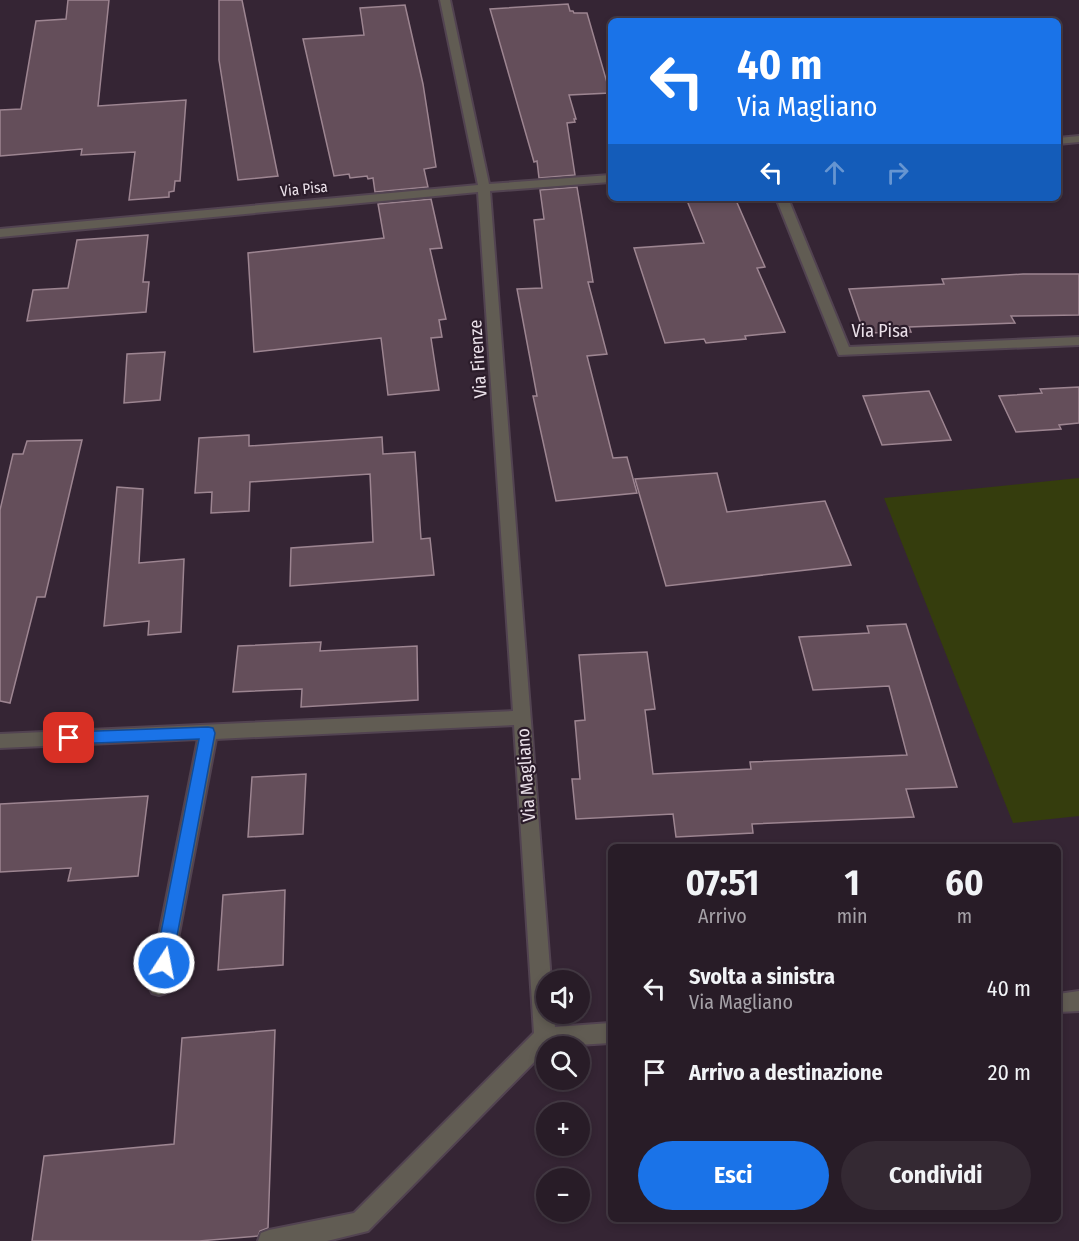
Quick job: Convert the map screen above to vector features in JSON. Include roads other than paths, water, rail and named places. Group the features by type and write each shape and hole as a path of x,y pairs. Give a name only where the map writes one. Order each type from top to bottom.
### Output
{"street":[{"name":"Via Firenze","path":"445,0 483,187 522,718"},
{"path":"1061,141 1079,139"},
{"name":"Via Pisa","path":"0,233 608,177"},
{"name":"Via Pisa","path":"783,201 844,352 1079,341"},
{"name":"Via Magliano","path":"0,741 522,718 545,1036"},
{"path":"159,986 208,733"},
{"path":"1061,1003 1079,1001"},
{"path":"561,1036 608,1033"},
{"path":"269,1241 360,1223 536,1046"}]}
